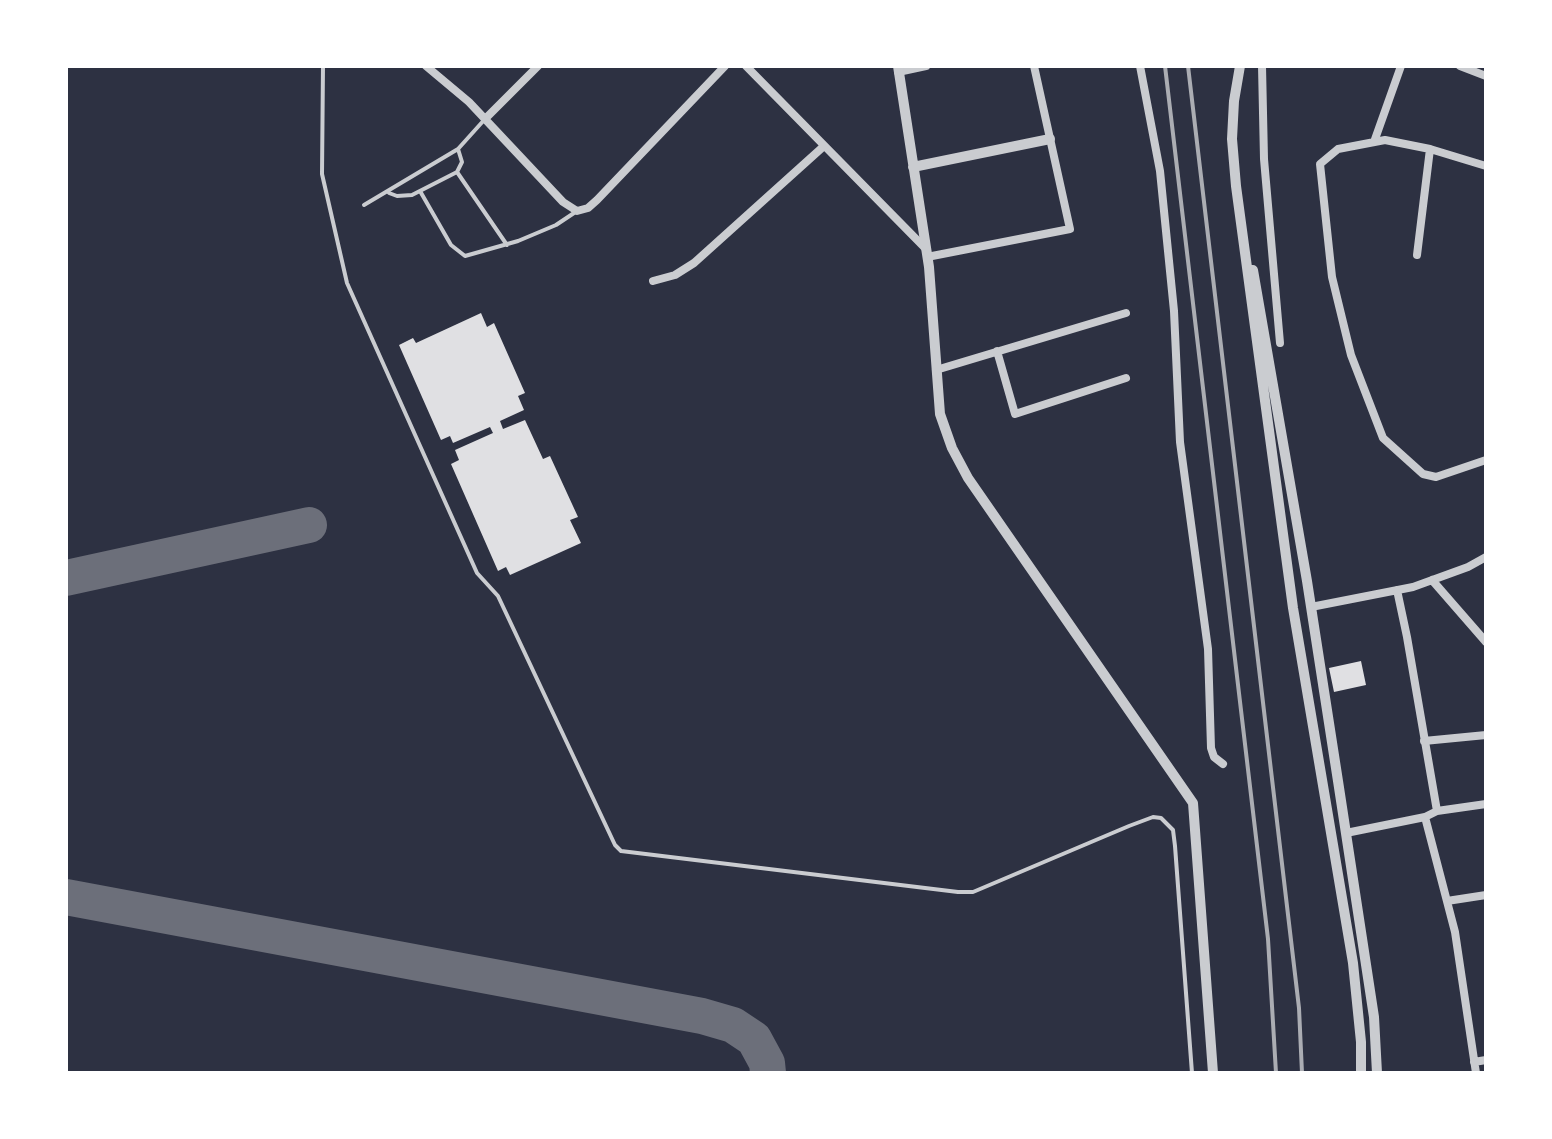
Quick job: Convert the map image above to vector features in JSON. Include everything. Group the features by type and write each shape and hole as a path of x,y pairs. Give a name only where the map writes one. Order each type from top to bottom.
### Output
{"street":[{"path":"426,66 485,119 563,202 577,211 588,208 597,200 725,66"},
{"path":"485,119 538,66"},
{"path":"746,66 927,253"},
{"path":"926,66 898,69 927,253 940,414 952,448 968,478 1193,803 1213,1073"},
{"path":"927,253 1070,229 1034,66"},
{"path":"1140,66 1160,171 1174,311 1180,442 1208,649 1211,748 1214,757 1223,764"},
{"path":"1240,66 1232,139 1236,186 1293,608 1353,963 1361,1073"},
{"path":"1262,66 1264,159 1280,343"},
{"path":"1374,142 1401,66"},
{"path":"1460,66 1486,76"},
{"path":"913,167 1050,139"},
{"path":"1486,166 1430,149 1385,140 1338,149 1320,164 1332,277 1351,355 1383,438 1423,474 1436,477 1486,460"},
{"path":"653,281 675,275 694,263 824,146"},
{"path":"1417,255 1430,149"},
{"path":"1236,186 1244,213 1311,607 1374,1017 1377,1073"},
{"path":"936,370 1126,313"},
{"path":"997,351 1015,414 1126,378"},
{"path":"1311,607 1397,590 1468,567 1486,557"},
{"path":"1432,580 1486,642"},
{"path":"1397,590 1437,811"},
{"path":"1424,741 1486,735"},
{"path":"1346,833 1425,817 1437,811 1486,804"},
{"path":"1425,817 1455,932 1476,1073"},
{"path":"1447,901 1486,895"},
{"path":"1474,1062 1486,1060"}],"lane":[{"path":"323,66 322,174 347,283 477,573 502,605 615,845 621,851 973,892 1129,826 1153,817 1161,818 1173,830 1175,846 1192,1073"},
{"path":"364,205 389,193 458,149 485,119"},
{"path":"389,193 402,196 420,191 457,172 462,162 458,149"},
{"path":"457,172 507,245"},
{"path":"420,191 451,245 465,256 507,245 556,225 577,211"}],"building":[{"path":"481,313 487,327 494,323 525,393 518,396 524,410 500,421 503,429 525,420 543,459 550,456 578,517 570,520 581,543 510,575 506,567 498,571 451,464 459,460 455,450 493,433 490,427 453,443 450,436 441,440 399,345 413,338 416,343"},
{"path":"1361,661 1366,685 1334,692 1329,668"}],"taxiway":[{"path":"66,578 309,525"},
{"path":"66,897 702,1016 733,1025 754,1039 767,1063 768,1073"}],"railway":[{"path":"1165,66 1268,939 1276,1073"},
{"path":"1188,66 1299,1008 1302,1073"}]}
